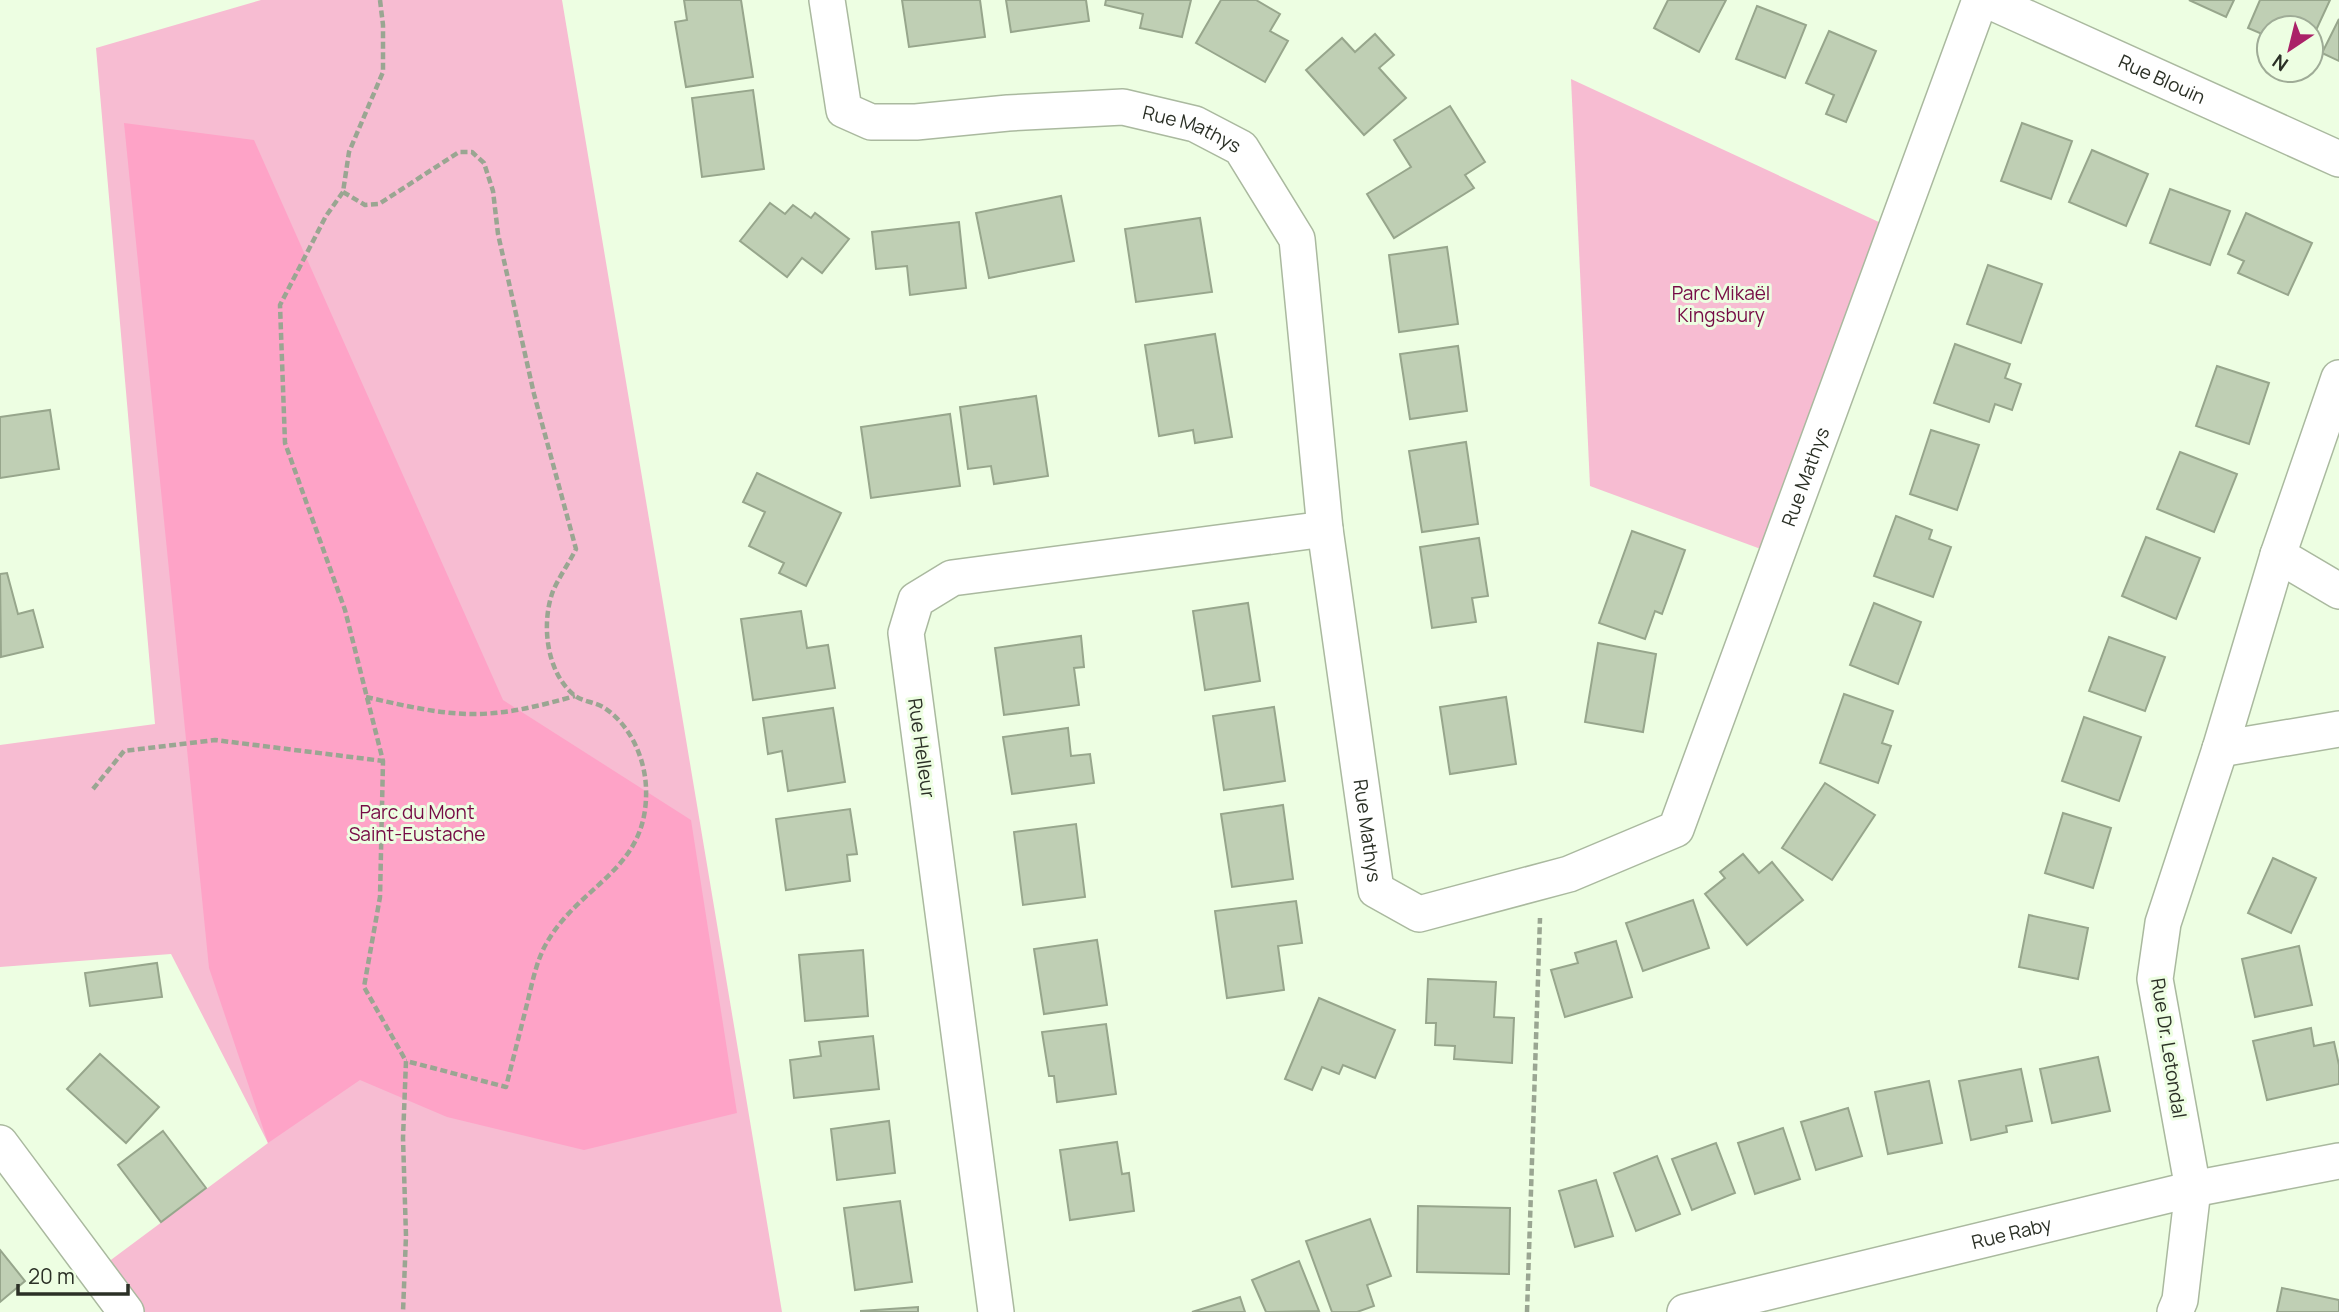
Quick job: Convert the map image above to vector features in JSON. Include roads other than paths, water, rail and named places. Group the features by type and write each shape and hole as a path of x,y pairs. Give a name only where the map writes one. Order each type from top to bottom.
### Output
{"street":[{"name":"Rue Mathys","path":"827,0 844,110 871,122 916,122 1008,113 1123,107 1195,124 1241,148 1297,240 1325,529 1376,890 1419,914 1569,874 1676,829 1980,0"},
{"name":"Rue Blouin","path":"1987,0 2339,159"},
{"name":"Rue Dr. Letondal","path":"2175,1312 2179,1300 2193,1189 2155,979 2163,923 2220,749 2278,555 2339,378"},
{"name":"Rue Helleur","path":"996,1312 906,633 916,600 952,578 1325,529"},
{"path":"2278,555 2339,591"},
{"path":"2220,749 2339,729"},
{"path":"0,1143 126,1312"},
{"name":"Rue Raby","path":"1685,1312 2193,1189 2339,1161"}],"park label":[{"name":"Parc Mikaël Kingsbury","path":"1721,304"},
{"name":"Parc du Mont Saint-Eustache","path":"417,823"}]}
